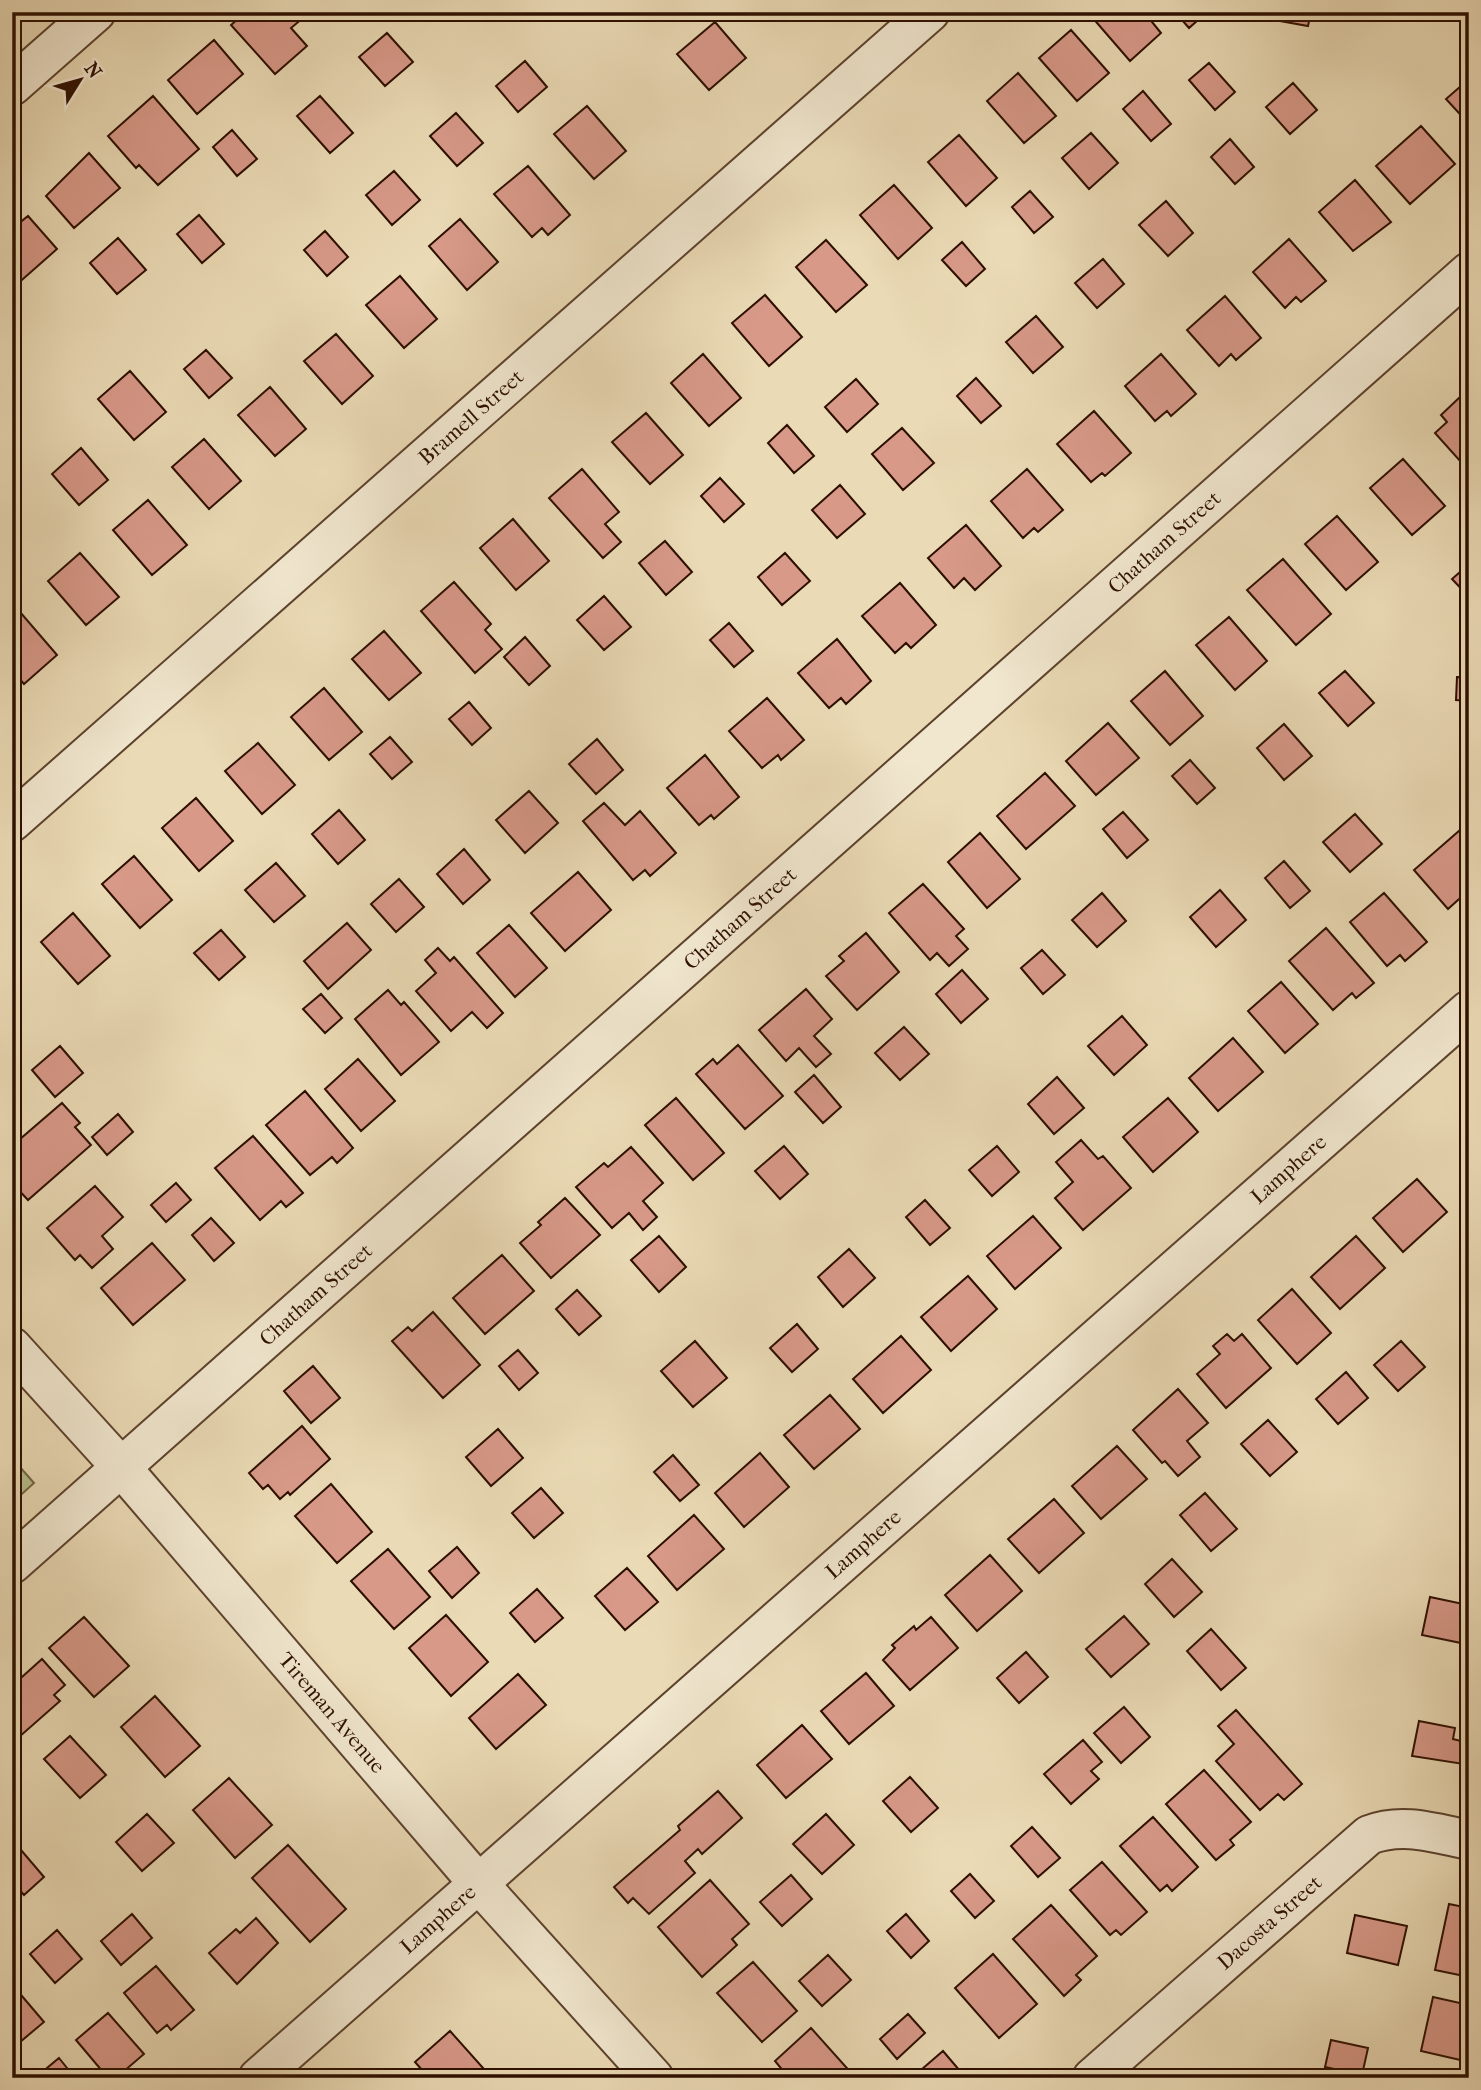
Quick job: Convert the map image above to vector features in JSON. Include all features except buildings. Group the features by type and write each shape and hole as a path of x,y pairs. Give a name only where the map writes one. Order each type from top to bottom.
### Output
{"street":[{"path":"12,86 96,12"},
{"name":"Bramell Street","path":"12,822 930,12"},
{"name":"Chatham Street","path":"12,1564 1469,272"},
{"name":"Lamphere","path":"258,2078 1469,1010"},
{"name":"Tireman Avenue","path":"12,1347 121,1467 478,1883 654,2078"},
{"name":"Dacosta Street","path":"1093,2078 1369,1835 1388,1828 1408,1828 1469,1840"}],"green space":[{"path":"12,1458 34,1483 12,1503"}]}
